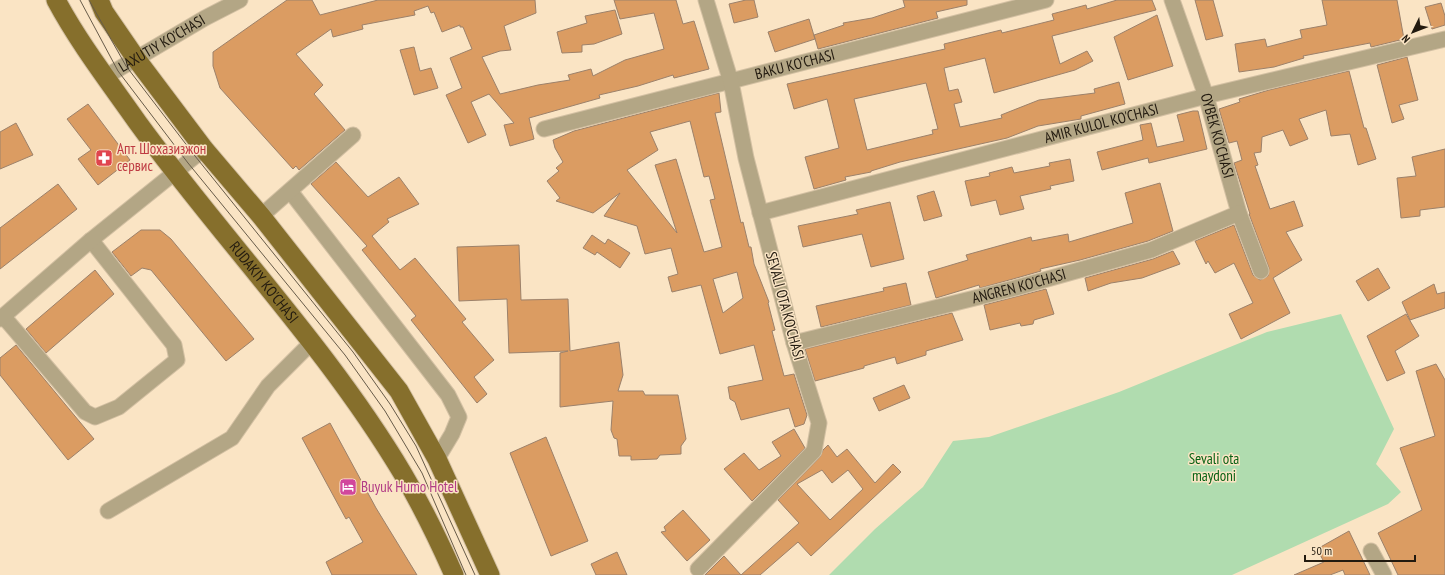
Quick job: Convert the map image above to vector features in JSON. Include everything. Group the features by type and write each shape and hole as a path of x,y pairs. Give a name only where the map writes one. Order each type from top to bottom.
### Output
{"main road":[{"name":"RUDAKIY KO'CHASI","path":"56,0 105,77 175,173 311,343 364,415 404,475 454,575"},
{"path":"99,0 104,12 137,60 204,149 261,216 399,391 437,459 490,575"}],"street":[{"name":"LAXUTIY KO'CHASI","path":"105,77 137,60 206,18 240,0"},
{"name":"SEVALI OTA KO'CHASI","path":"698,568 814,451 819,423 794,343 760,213 731,82 706,0"},
{"name":"BAKU KO'CHASI","path":"544,129 1046,0"},
{"name":"OYBEK KO'CHASI","path":"1172,0 1206,96 1239,214 1261,271"},
{"name":"AMIR KULOL KO'CHASI","path":"760,213 1206,96 1445,38"},
{"path":"261,216 352,135"},
{"path":"91,240 174,345 177,360 119,407 95,418 85,412 2,318 91,240 204,149"},
{"path":"290,191 448,395 459,417 452,434 437,459"},
{"name":"ANGREN KO'CHASI","path":"794,343 1015,288 1143,252 1239,214"},
{"path":"108,511 232,438 268,386 311,343"},
{"path":"1371,551 1384,575"}],"green space":[{"name":"Sevali ota maydoni","path":"1341,314 1394,429 1376,464 1401,492 1388,504 1232,575 829,575 875,529 923,487 953,441 989,437 1119,392 1267,332"}],"building":[{"path":"287,0 312,0 320,15 378,0 535,0 536,13 504,26 511,50 500,51 482,57 500,94 538,85 570,80 568,75 591,69 593,76 625,60 664,49 654,13 620,19 614,0 676,0 683,24 694,21 709,69 674,78 673,75 638,86 599,95 600,98 529,118 534,139 510,146 504,125 514,123 489,94 471,102 486,135 468,143 446,95 462,88 450,58 472,49 463,27 460,27 460,25 442,32 434,12 431,13 428,6 414,11 415,15 362,25 363,29 333,37 331,29 296,54 323,85 314,94 345,130 299,170 296,166 293,169 220,88 213,66 213,52"},
{"path":"746,0 754,0 758,17 734,23 729,4"},
{"path":"903,0 967,0 967,5 936,12 938,18 818,49 814,35 844,25 843,23 872,18 905,7"},
{"path":"1117,0 1152,0 1156,10 1052,36 1060,64 1087,51 1093,61 1075,70 994,93 985,58 944,68 949,91 958,89 962,102 954,104 960,127 1002,118 1001,115 1039,100 1095,93 1094,89 1119,82 1125,104 1081,116 1081,119 1038,126 1007,138 900,162 871,172 845,177 846,180 814,189 805,157 839,148 827,99 794,109 787,84 945,49 944,44 1001,30 1002,33 1054,20 1052,14 1086,5 1087,9","holes":["926,83 938,129 932,130 933,134 867,150 854,99"]},
{"path":"1195,0 1213,0 1223,36 1206,40"},
{"path":"1322,0 1397,0 1404,39 1371,47 1370,43 1303,56 1304,58 1274,67 1239,72 1235,44 1265,39 1267,47 1302,38 1300,30 1327,25"},
{"path":"1441,3 1445,16 1445,25 1432,29 1425,7"},
{"path":"615,10 622,34 594,44 582,45 582,52 562,53 557,32 587,23 585,16"},
{"path":"1157,15 1173,66 1128,80 1114,37"},
{"path":"809,19 815,39 775,52 768,32"},
{"path":"414,47 420,71 431,68 438,88 414,95 400,50"},
{"path":"1407,57 1418,100 1399,105 1404,119 1392,123 1377,65"},
{"path":"1349,71 1364,128 1366,128 1376,159 1358,165 1350,134 1331,136 1326,110 1299,119 1308,139 1290,146 1283,130 1262,137 1261,152 1254,153 1258,165 1255,166 1270,209 1294,201 1303,226 1286,232 1302,260 1273,278 1290,313 1241,339 1229,314 1253,303 1234,263 1215,273 1208,261 1206,264 1195,241 1234,225 1253,275 1260,280 1268,276 1269,268 1249,214 1234,163 1242,160 1237,141 1229,143 1219,109 1240,102 1239,99 1269,90"},
{"path":"719,93 721,112 715,113 741,223 743,222 749,247 751,247 754,264 769,302 775,330 772,331 784,376 794,374 807,415 804,424 795,427 789,408 741,420 735,402 730,399 728,387 763,380 754,345 720,354 701,285 672,292 668,277 678,274 671,248 645,254 637,226 604,216 620,193 593,213 556,201 560,198 547,181 559,171 556,168 563,162 555,148 553,140 574,131","holes":["690,121 704,177 709,176 715,199 710,200 722,247 704,252 676,159 655,165 677,233 627,170 658,150 650,132","737,272 743,298 723,313 713,279"]},
{"path":"88,104 130,160 98,185 78,159 91,150 67,119"},
{"path":"1198,111 1207,149 1149,163 1148,158 1102,170 1097,152 1143,140 1140,125 1151,123 1157,147 1184,141 1177,115"},
{"path":"16,123 33,155 0,169 0,132"},
{"path":"1445,149 1445,207 1420,210 1420,216 1401,218 1397,178 1416,176 1412,157"},
{"path":"1070,159 1074,181 1050,186 1051,189 1020,196 1024,209 1000,215 996,200 971,206 965,181 990,176 989,173 1012,167 1014,173 1050,166 1049,163"},
{"path":"336,162 368,197 399,177 419,204 387,219 389,222 372,236 400,270 415,258 466,319 462,322 494,360 474,377 487,394 477,403 411,320 416,316 362,250 367,246 311,184"},
{"path":"1160,183 1173,231 1148,241 1080,260 1040,269 1041,271 980,288 979,285 936,298 928,272 968,260 966,255 1031,237 1032,241 1068,234 1069,242 1133,223 1125,193"},
{"path":"58,184 77,209 0,269 0,228"},
{"path":"934,191 942,216 924,221 917,196"},
{"path":"890,202 904,259 871,267 862,234 803,247 798,226 858,214 856,210"},
{"path":"141,230 160,230 171,239 254,339 226,361 151,270 142,268 131,276 112,252"},
{"path":"592,235 605,244 608,239 630,253 620,268 597,252 595,255 583,248"},
{"path":"519,245 521,300 568,299 570,351 619,342 623,375 618,391 643,391 645,395 678,395 686,439 681,446 681,454 660,455 657,459 631,460 631,456 619,456 617,439 614,438 611,430 613,401 560,407 560,353 568,351 509,353 507,299 459,301 457,247"},
{"path":"1173,251 1180,264 1142,278 1111,283 1088,291 1085,278 1153,259"},
{"path":"1378,268 1390,288 1368,301 1356,281"},
{"path":"95,270 114,294 46,353 26,329"},
{"path":"906,283 911,305 821,327 816,306 884,291 883,288"},
{"path":"1434,284 1437,294 1445,292 1445,308 1410,320 1402,302"},
{"path":"1046,289 1054,314 1034,320 1033,324 1021,326 1020,323 990,330 984,305"},
{"path":"952,313 963,340 926,351 926,355 897,364 895,357 864,366 864,368 815,381 805,349"},
{"path":"1406,314 1419,336 1395,351 1405,373 1387,381 1367,336"},
{"path":"16,345 94,439 68,460 0,375 0,358"},
{"path":"1436,364 1445,380 1445,575 1398,575 1378,533 1422,510 1400,448 1435,436 1416,371"},
{"path":"904,385 910,398 879,411 873,398"},
{"path":"330,423 376,508 417,575 332,575 326,562 363,542 349,517 346,519 302,438"},
{"path":"794,429 805,448 752,501 724,469 744,453 759,470 781,456 772,442"},
{"path":"546,437 588,541 551,556 510,453"},
{"path":"828,445 837,457 847,449 875,483 893,464 901,472 811,556 798,542 760,575 741,575 799,523 778,500 820,457 823,450","holes":["822,470 832,483 848,470 863,489 830,520 797,484"]},
{"path":"683,510 710,540 687,561 661,532 666,531 664,527"},
{"path":"1349,531 1370,575 1345,575 1343,570 1330,575 1294,575 1324,562 1317,549"},
{"path":"617,552 627,575 596,575 591,564"},
{"path":"724,556 741,575 705,575"}],"tram line":[{"path":"80,0 118,71 188,163 345,355 385,411 422,473 466,575"},
{"path":"89,0 126,66 195,156 353,352 390,404 416,446 475,575"}],"place":[{"name":"Апт. Шохазизжон сервис","path":"104,158"},
{"name":"Buyuk Humo Hotel","path":"348,487"}]}
